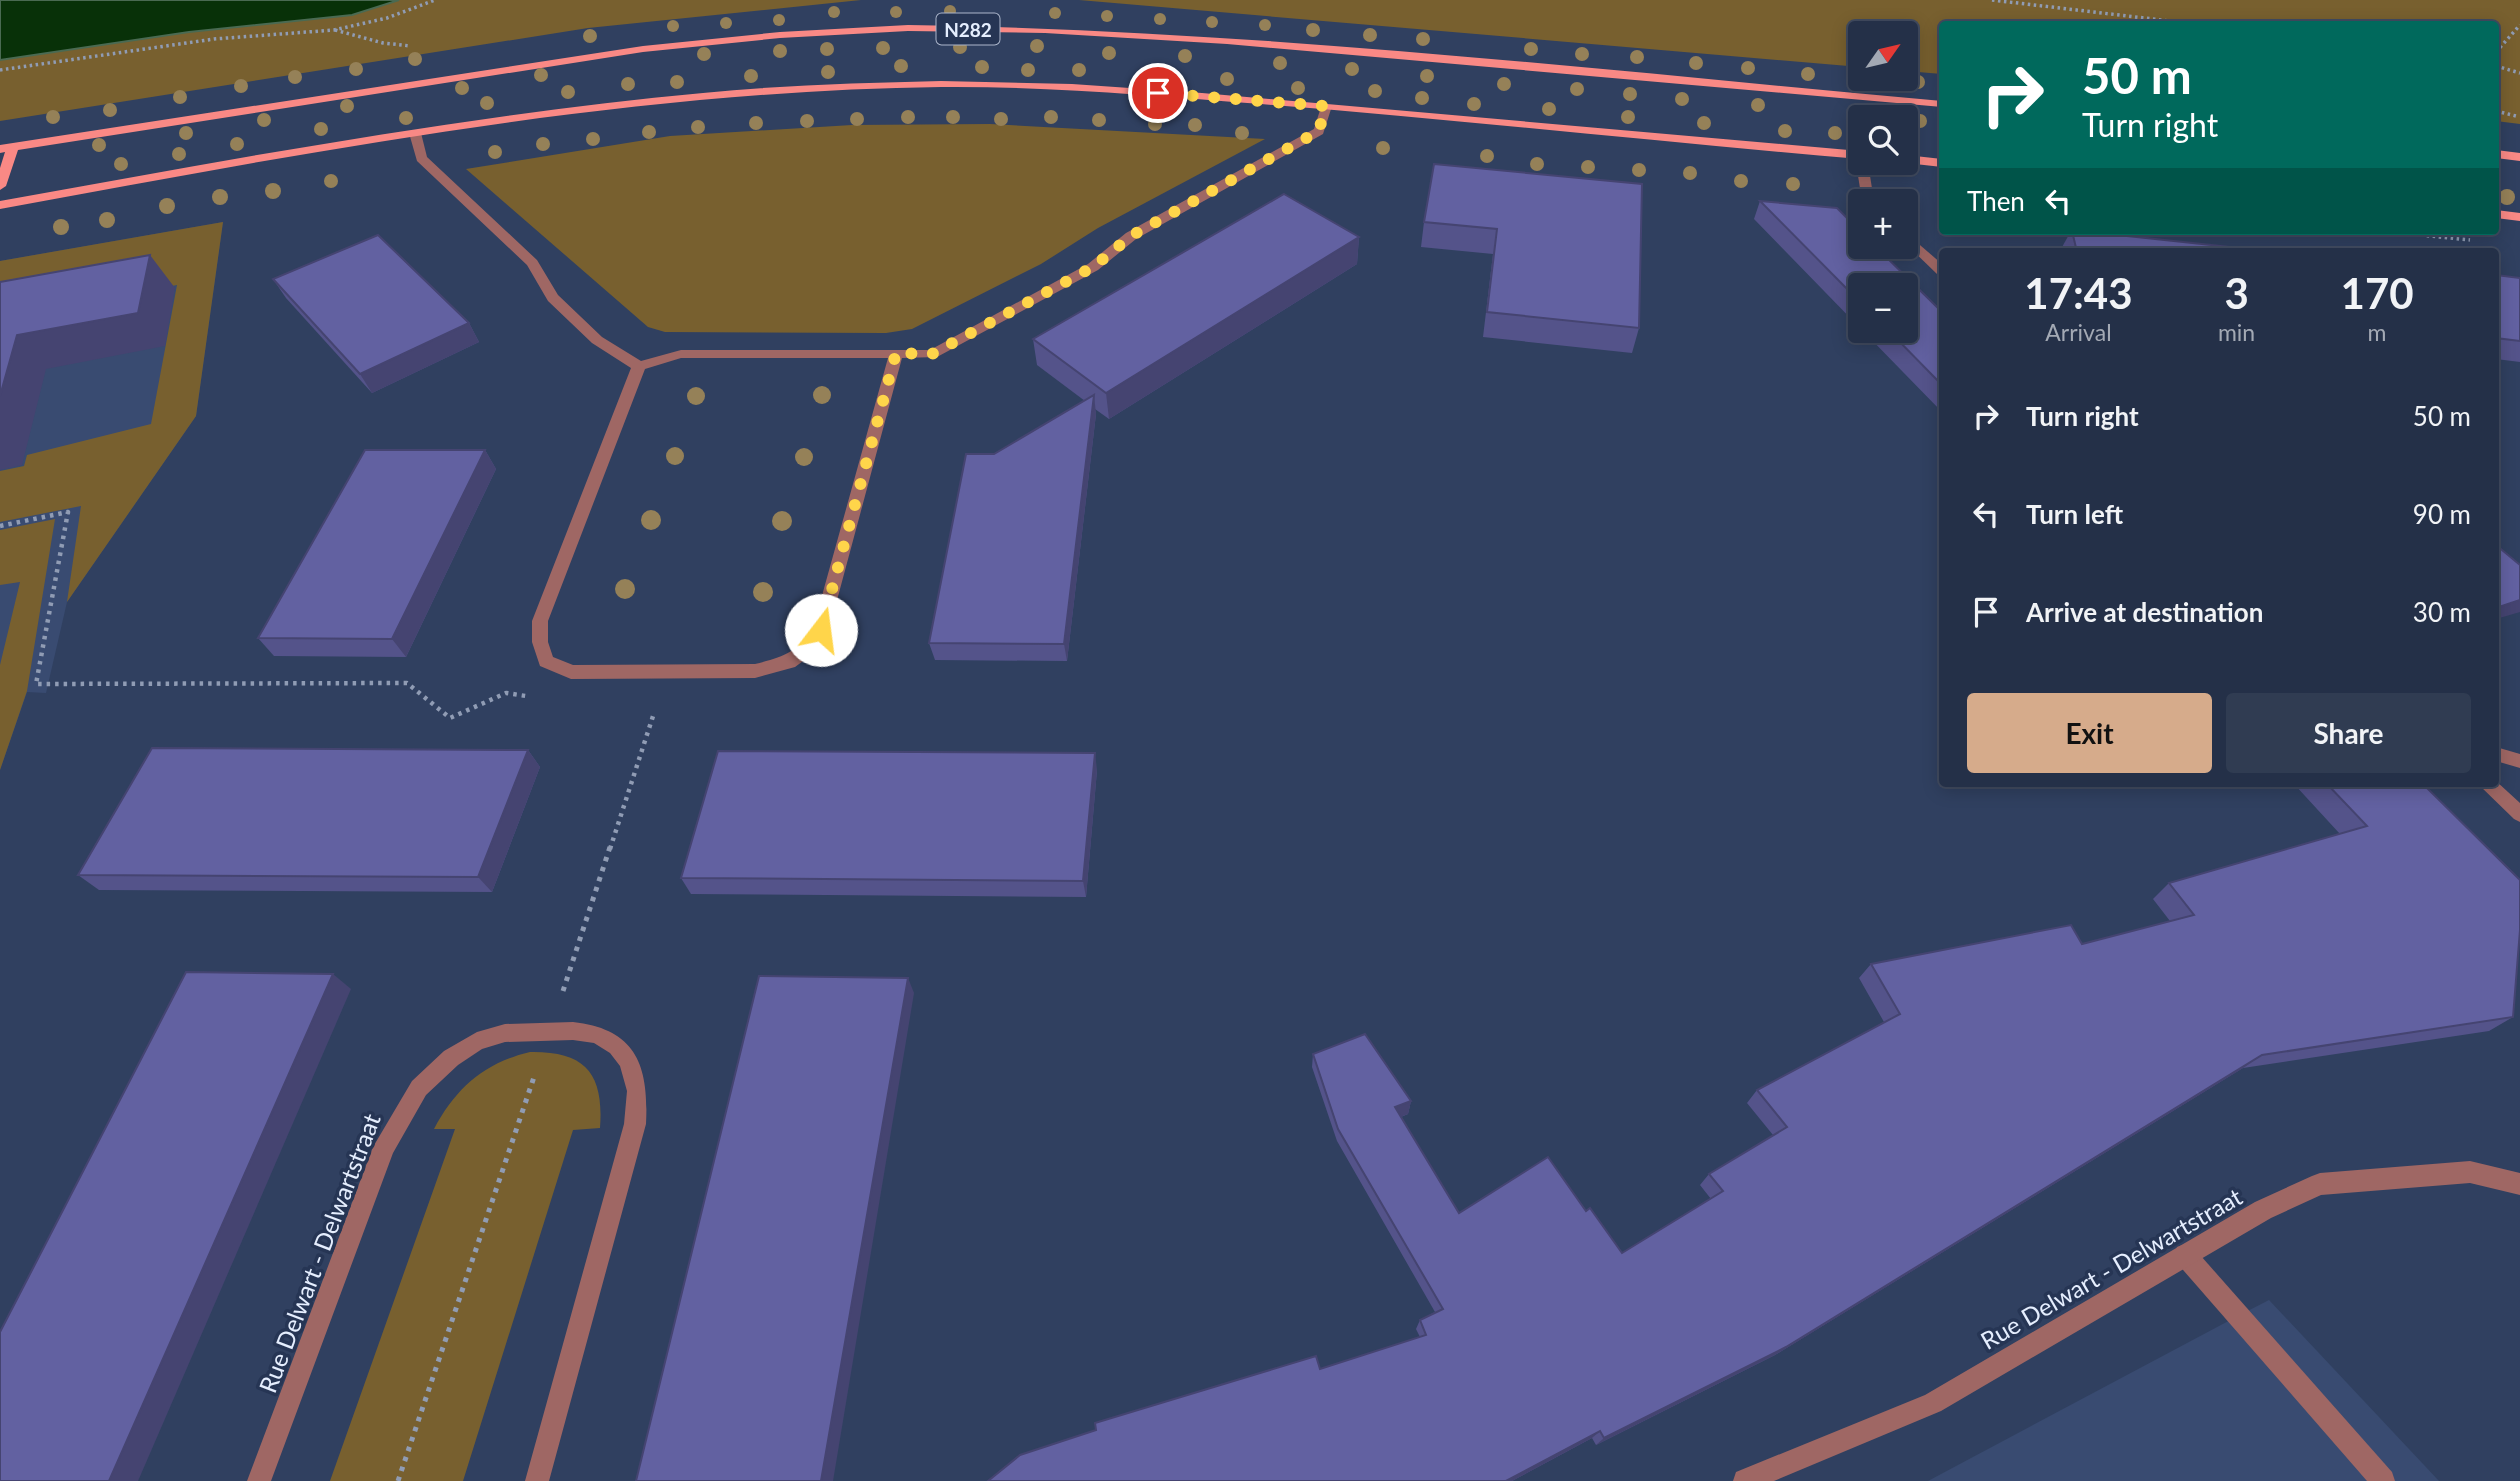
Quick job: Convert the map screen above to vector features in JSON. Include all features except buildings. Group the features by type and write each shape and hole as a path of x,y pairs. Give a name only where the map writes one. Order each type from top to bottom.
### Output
{"main road":[{"name":"N282","path":"6,148 643,49 780,35 908,28 1045,30 1227,41 1939,104"},
{"path":"0,205 415,133 661,100 802,88 892,85 1078,88 1325,106 1848,154"},
{"path":"0,186 6,148"},
{"path":"2499,154 2520,157"},
{"path":"1918,160 1939,163"},
{"path":"2499,214 2520,217"}],"street":[{"path":"415,133 421,158 532,263 553,298 597,340 639,366 681,354 932,354 1093,267 1131,236 1319,131 1325,106"},
{"path":"1918,248 1939,268"},
{"path":"639,366 540,621 540,642 546,661 571,672 755,671 789,663 808,648 821,630 896,353"},
{"path":"2499,755 2520,761"},
{"path":"2490,787 2520,814"},
{"name":"Rue Delwart - Delwartstraat","path":"259,1481 384,1147 419,1088 451,1058 477,1041 505,1034 573,1031 597,1034 617,1046 629,1062 637,1091 635,1124 537,1481"},
{"name":"Rue Delwart - Delwartstraat","path":"1745,1481 1933,1403 2263,1210 2320,1184 2470,1172 2520,1184"},
{"path":"2185,1255 2383,1481"}],"path":[{"path":"0,70 214,39 334,30 387,18 435,0"},
{"path":"1992,0 2170,21"},
{"path":"2499,49 2520,26"},
{"path":"334,30 383,43 417,46"},
{"path":"2515,34 2520,35"},
{"path":"2499,67 2520,73"},
{"path":"2499,112 2520,116"},
{"path":"2420,235 2482,241"},
{"path":"0,526 68,512 36,684 407,683 450,718 506,693 531,696"},
{"path":"561,997 649,726"},
{"path":"398,1481 539,1063"}],"shaded area":[{"path":"0,0 861,0 588,28 0,121"},
{"path":"0,0 399,0 352,15 189,32 0,60"},
{"path":"1079,0 2520,0 2520,124 2499,121 2499,21 1939,21 1939,74 1918,72 1918,21 1848,21 1848,66"},
{"path":"990,124 1265,139 1098,228 1041,264 912,329 886,333 665,332 648,327 466,169 670,136 852,125"},
{"path":"223,222 196,416 67,602 46,693 27,692 0,770 0,261"},
{"path":"223,222 196,416 67,602 81,506 0,522 0,471 24,466 27,455 151,424 177,285 0,318 0,261"},
{"path":"55,519 27,691 0,770 0,665 20,582 0,585 0,530"},
{"path":"530,1052 565,1056 588,1069 599,1093 600,1128 573,1130 463,1481 330,1481 455,1129 434,1129 452,1101 473,1079 499,1063"},
{"path":"2269,1300 2439,1481 1928,1481 2236,1317"}],"route":[{"path":"821,630 896,353 932,354 1093,267 1131,236 1319,131 1325,106 1158,93"}]}
